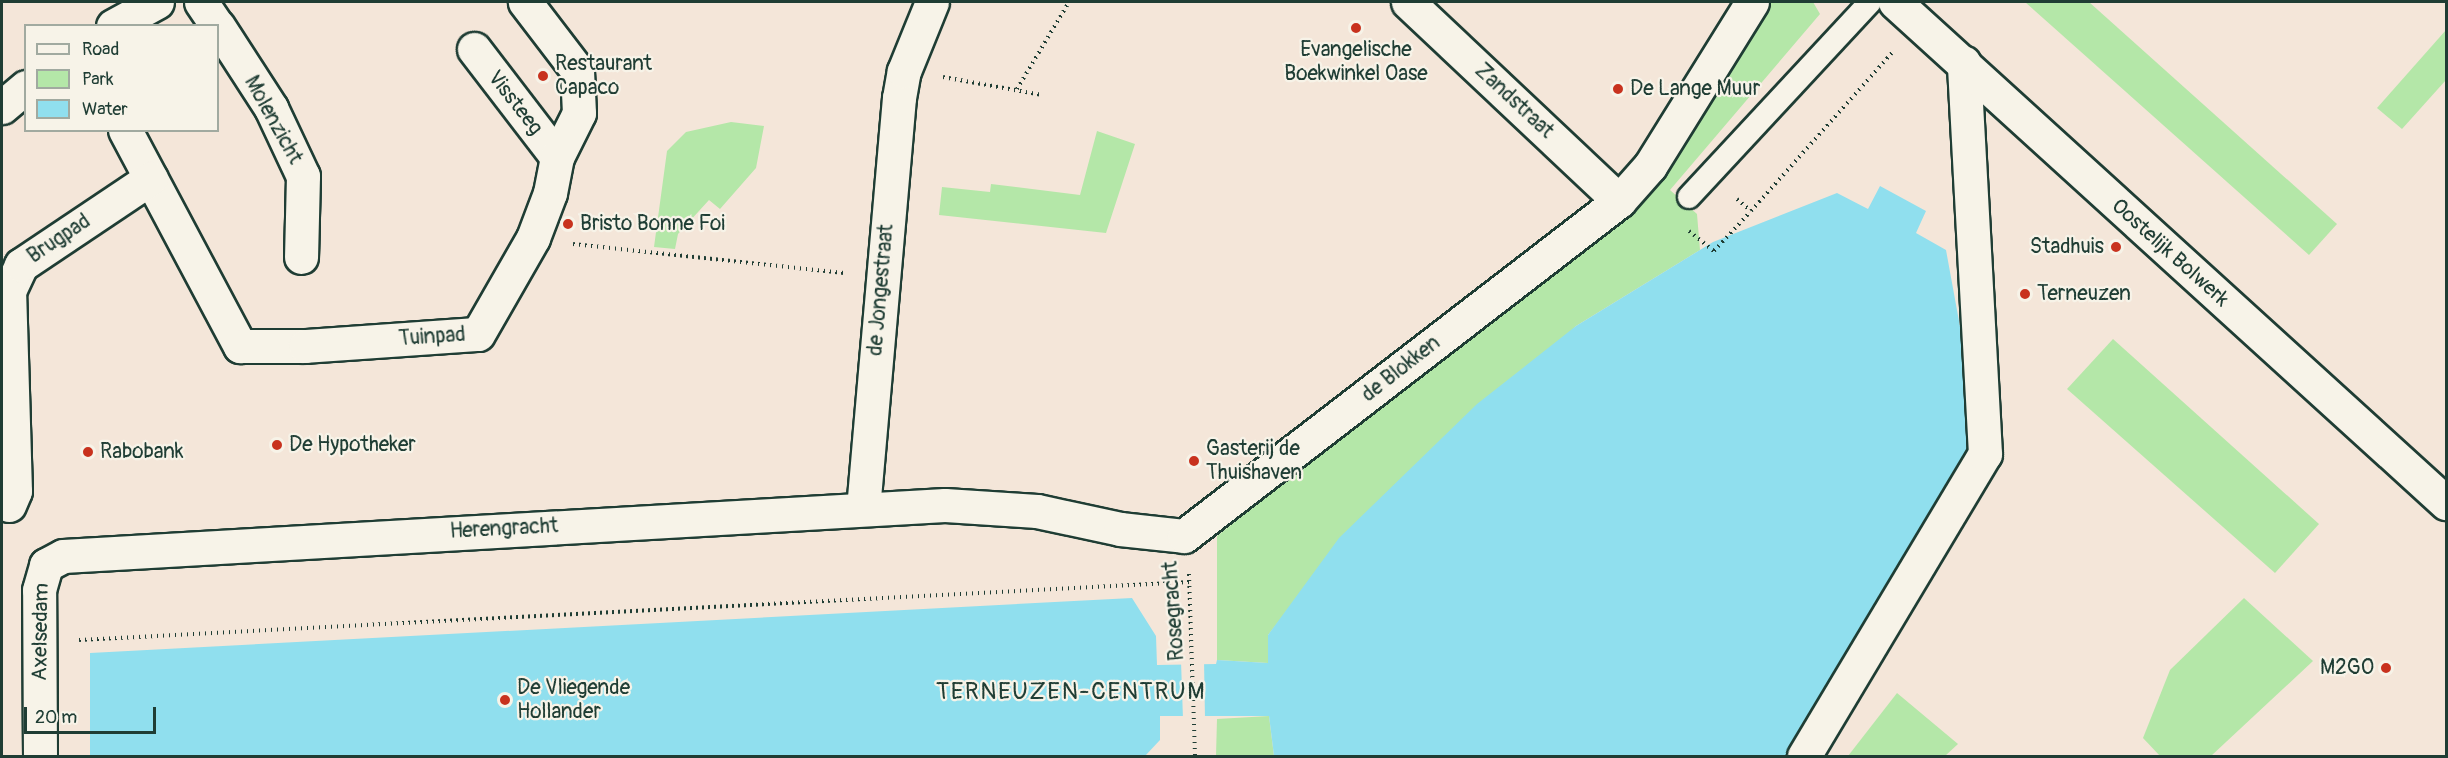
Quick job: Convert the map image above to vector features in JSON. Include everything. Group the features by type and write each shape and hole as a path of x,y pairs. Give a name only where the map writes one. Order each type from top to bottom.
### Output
{"street":[{"path":"116,24 157,2"},
{"name":"Molenzicht","path":"201,2 216,24"},
{"path":"525,2 577,70 579,113 557,157 550,193 533,238"},
{"name":"de Jongestraat","path":"863,509 882,277 904,71 932,2"},
{"name":"Zandstraat","path":"1408,2 1619,201"},
{"name":"de Blokken","path":"1184,536 1619,201 1650,166 1752,2"},
{"name":"Oostelijk Bolwerk","path":"1907,12 2446,503"},
{"name":"Molenzicht","path":"219,29 270,108 303,176 302,257"},
{"name":"Vissteeg","path":"474,49 557,157"},
{"path":"1804,756 1985,454 1964,63"},
{"path":"2,107 24,89"},
{"name":"Tuinpad","path":"126,132 240,346 305,346 478,334 533,238"},
{"name":"Brugpad","path":"9,505 15,491 9,291 21,265 151,178"},
{"name":"Herengracht","path":"63,556 945,505 1037,511 1120,529 1184,536"},
{"name":"Axelsedam","path":"40,756 39,590 46,565 63,556"}],"lane":[{"path":"1689,197 1870,2"}],"path":[{"path":"1017,89 1070,2"},
{"path":"1737,199 1751,211 1907,12"},
{"path":"904,71 1042,95"},
{"path":"533,238 882,277"},
{"name":"Rosegracht","path":"1184,536 1190,582 1195,756"},
{"path":"94,640 1190,582"}],"green space":[{"path":"1768,2 1813,2 1820,14 1670,190 1697,214 1700,250 1576,326 1304,589 1268,635 1268,663 1217,660 1217,536 1558,268 1660,182"},
{"path":"2025,2 2089,2 2337,224 2309,255"},
{"path":"2446,30 2446,80 2402,129 2377,108"},
{"path":"731,122 764,126 756,168 720,209 709,200 678,234 675,249 654,247 667,151 686,132"},
{"path":"1097,131 1135,144 1106,233 939,215 942,187 990,192 991,184 1080,195"},
{"path":"2113,339 2319,524 2275,573 2067,389"},
{"path":"2244,598 2313,661 2211,756 2160,756 2143,738 2170,670"},
{"path":"1897,693 1958,744 1945,756 1848,756"},
{"path":"1269,716 1274,756 1216,756 1217,719"}],"water":[{"path":"1880,186 1926,211 1916,233 1946,250 1978,425 1976,446 1792,756 1274,756 1269,716 1160,716 1160,740 1145,756 90,756 90,653 1132,598 1156,636 1157,665 1216,664 1217,660 1268,663 1268,635 1339,538 1477,404 1576,326 1713,242 1837,193 1868,209"}],"pier":[{"path":"1181,661 1204,661 1205,719 1183,719"}],"place":[{"name":"Evangelische Boekwinkel Oase","path":"1356,28"},
{"name":"Restaurant Capaco","path":"543,76"},
{"name":"De Lange Muur","path":"1618,89"},
{"name":"Bristo Bonne Foi","path":"568,224"},
{"name":"Stadhuis","path":"2116,247"},
{"name":"Terneuzen","path":"2025,294"},
{"name":"De Hypotheker","path":"277,445"},
{"name":"Rabobank","path":"88,452"},
{"name":"Gasterij de Thuishaven","path":"1194,461"},
{"name":"M2GO","path":"2386,668"},
{"name":"De Vliegende Hollander","path":"505,700"}],"district":[{"name":"TERNEUZEN-CENTRUM","path":"1071,692"}]}
